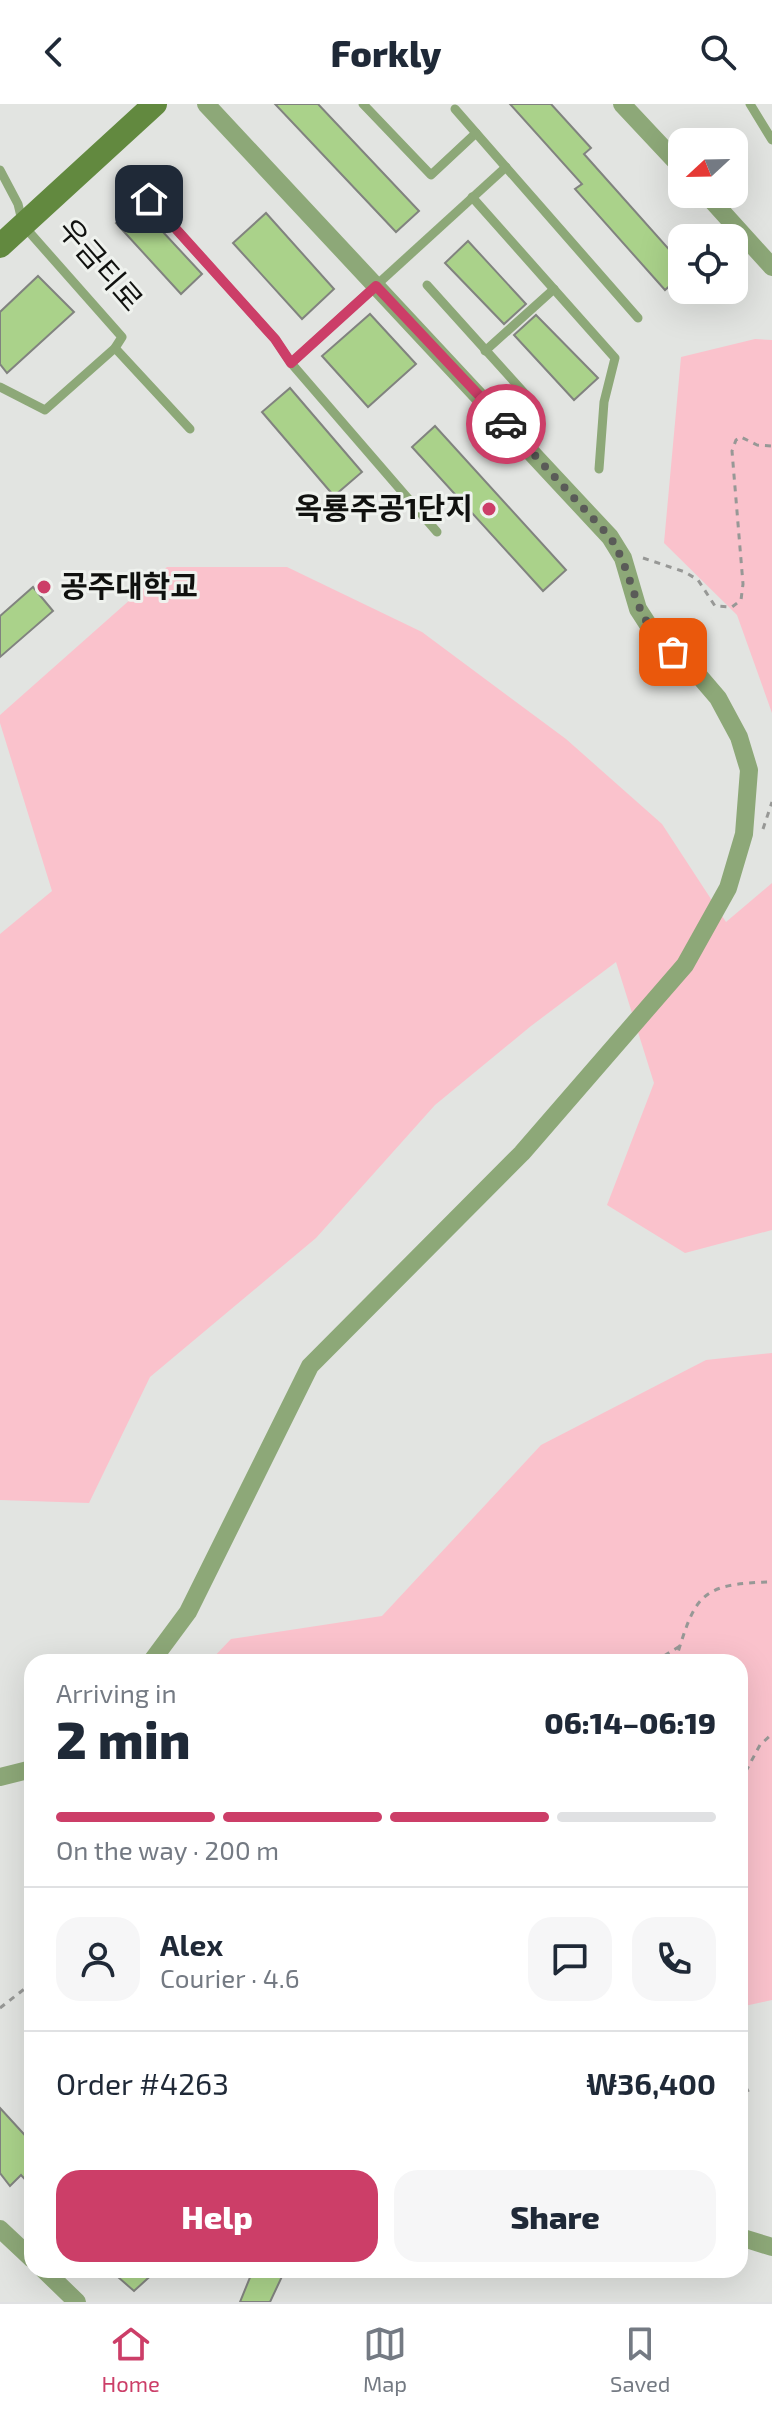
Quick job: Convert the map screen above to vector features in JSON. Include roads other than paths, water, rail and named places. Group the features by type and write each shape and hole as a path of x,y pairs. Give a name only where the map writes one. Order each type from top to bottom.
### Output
{"main road":[{"name":"우금티로","path":"0,246 155,104"}],"street":[{"path":"157,1654 188,1612 310,1366 522,1153 685,965 728,888 744,834 749,770 739,737 718,698 688,663 658,640 638,609 623,558 610,537 206,104"},
{"path":"622,104 668,153"},
{"path":"719,208 772,267"},
{"path":"0,1777 24,1771"},
{"path":"0,2229 24,2252"},
{"path":"748,2240 772,2247"},
{"path":"52,2278 77,2302"}],"lane":[{"path":"363,104 431,175 476,133"},
{"path":"750,104 772,140"},
{"path":"455,109 638,318"},
{"path":"291,363 506,167"},
{"path":"0,170 18,204 23,225"},
{"path":"472,197 615,358 604,402 599,469"},
{"path":"149,199 275,339 291,363 437,532"},
{"name":"우금티로","path":"0,387 45,410 115,348 122,337 23,225"},
{"path":"427,285 536,406"},
{"path":"485,351 554,289"},
{"name":"우금티로","path":"115,348 190,429"}],"place":[{"name":"옥룡주공1단지","path":"489,509"},
{"name":"공주대학교","path":"44,587"}]}
